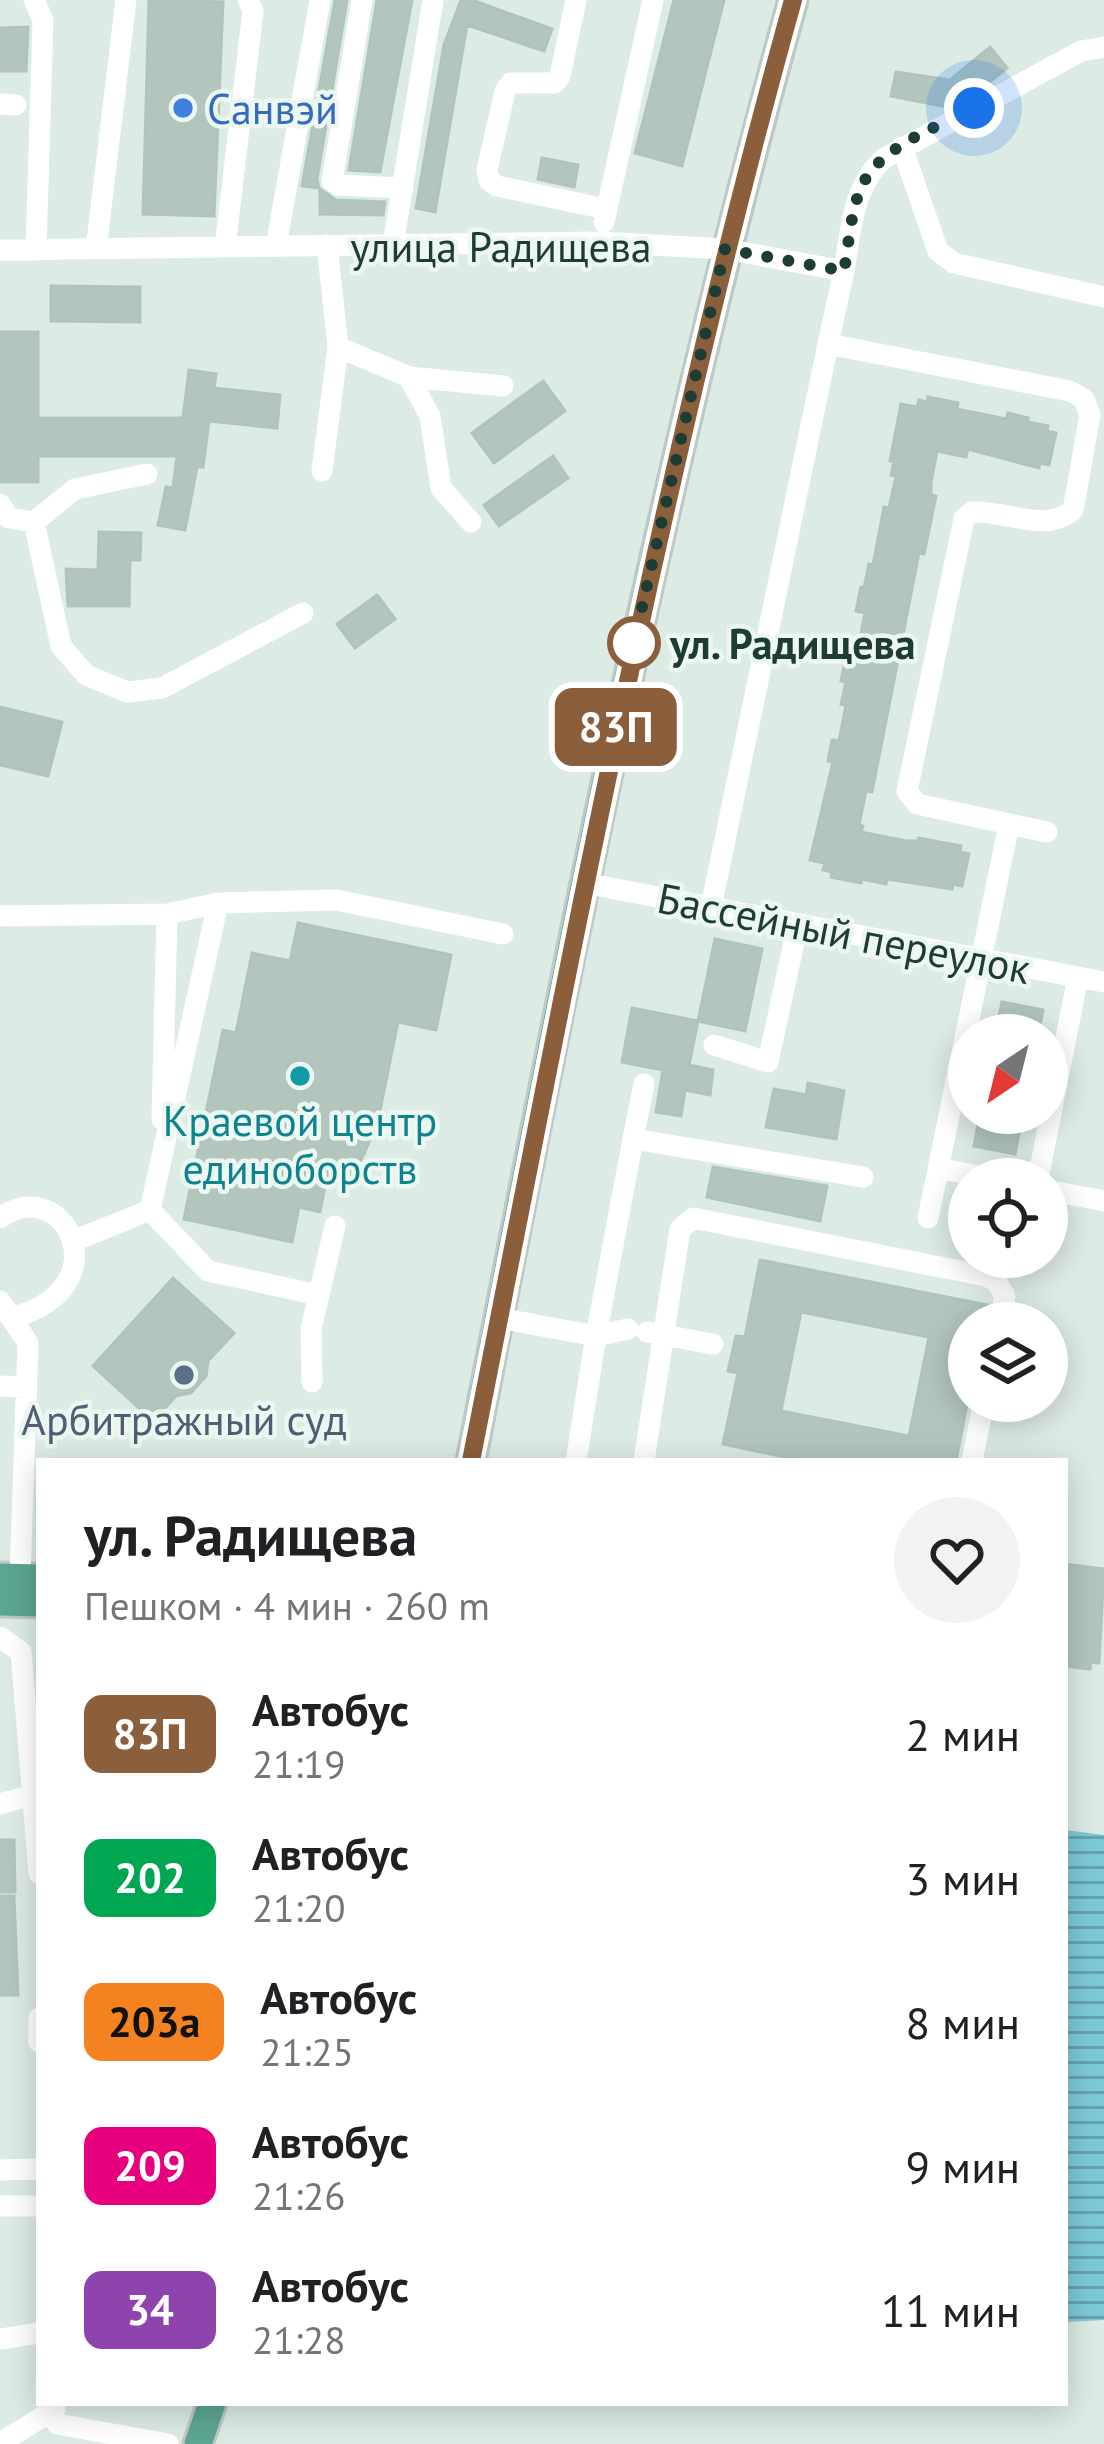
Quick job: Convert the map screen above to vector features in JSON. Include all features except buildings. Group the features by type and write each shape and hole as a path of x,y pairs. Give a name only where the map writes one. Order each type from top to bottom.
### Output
{"main road":[{"path":"472,1458 652,561 725,249 793,0"},
{"path":"0,1602 36,1603"},
{"path":"198,2444 211,2406"}],"street":[{"path":"34,0 44,20 36,250"},
{"path":"96,249 126,0"},
{"path":"225,247 253,11 248,0"},
{"path":"276,246 320,0"},
{"path":"362,0 332,181 403,188"},
{"path":"394,244 433,0"},
{"path":"576,0 560,76 546,86 511,83 487,170 489,181 497,186 607,209"},
{"path":"599,242 653,0"},
{"path":"711,907 862,183 902,146 1081,51 1104,47"},
{"path":"902,146 938,251 954,263 1104,297"},
{"name":"улица Радищева","path":"0,250 599,242 725,249 844,271"},
{"path":"322,471 338,347 327,245"},
{"path":"828,344 1070,391 1084,399 1090,415 1073,509 1062,519 1048,522 985,511 972,512 964,519 907,791 917,804 1047,832"},
{"path":"338,347 410,377 503,386"},
{"path":"410,377 430,416 441,488 471,521"},
{"path":"0,504 9,518 34,522 75,489 147,475"},
{"path":"34,522 61,646 86,675 127,692 162,688 303,613"},
{"path":"928,1218 1009,824"},
{"name":"Бассейный переулок","path":"584,883 1104,982"},
{"path":"0,916 167,914 218,903 336,900 503,934"},
{"path":"150,1210 218,903"},
{"path":"165,1149 167,914"},
{"path":"714,1045 768,1062 798,924"},
{"path":"1042,1158 1078,977"},
{"path":"576,1458 644,1084"},
{"path":"633,1139 863,1177"},
{"path":"938,1168 948,1170"},
{"path":"1068,1192 1103,1195"},
{"path":"0,1218 12,1209 42,1208 57,1217 76,1240 76,1266 53,1301 6,1310 28,1343 12,1518 20,1577"},
{"path":"76,1240 150,1210"},
{"path":"150,1210 208,1271 319,1295"},
{"path":"644,1458 646,1332 680,1229 693,1217 986,1276 1002,1288 1004,1302"},
{"path":"312,1382 311,1329 335,1226"},
{"path":"499,1318 596,1336 646,1332 713,1344"},
{"path":"0,1385 27,1387"},
{"path":"973,1458 980,1422"},
{"path":"0,1637 21,1652 36,1840"},
{"path":"0,1804 32,1795"},
{"path":"0,2170 36,2169"},
{"path":"0,2206 36,2206"},
{"path":"0,2339 36,2333"},
{"path":"0,2443 56,2420 168,2444"}],"water":[{"path":"1068,1830 1104,1835 1104,2320 1068,2322"}],"bus line":[{"name":"83П","path":"472,1458 641,611 725,249 793,0"}],"place":[{"name":"Санвэй","path":"183,108"},
{"name":"ул. Радищева","path":"634,643"},
{"name":"Краевой центр единоборств","path":"300,1076"},
{"name":"Арбитражный суд","path":"184,1375"}],"route":[{"path":"634,643 725,249 844,271 857,200 872,169 902,146 974,108"}]}
